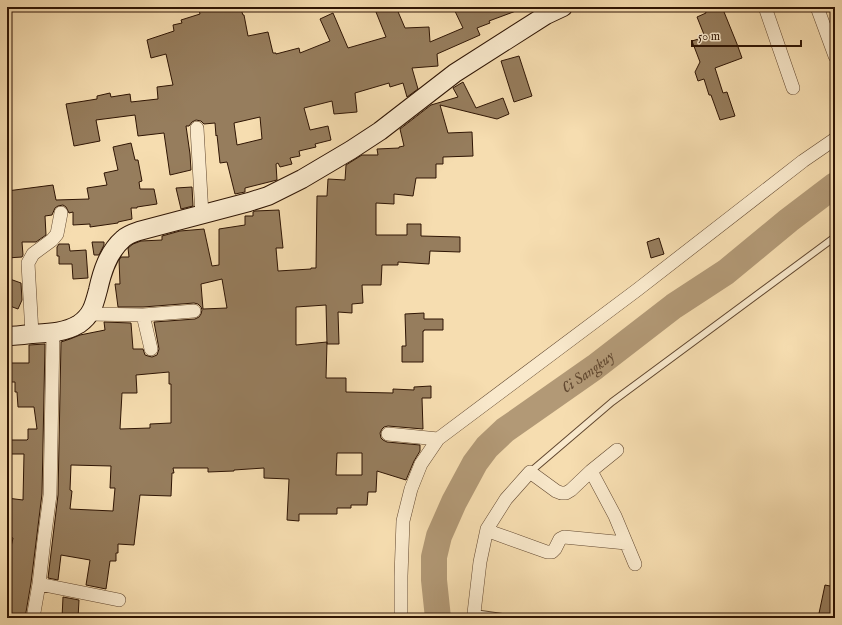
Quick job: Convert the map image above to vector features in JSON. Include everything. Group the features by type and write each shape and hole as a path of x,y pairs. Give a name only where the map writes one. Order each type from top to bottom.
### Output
{"street":[{"path":"7,336 53,333 78,324 85,319 93,308 101,276 115,247 123,238 139,231 268,196 302,179 380,131 455,72 546,15 563,7"},
{"path":"765,7 793,88"},
{"path":"817,7 835,56"},
{"path":"197,128 202,215"},
{"path":"401,618 402,521 411,489 421,464 438,439 637,290 797,166 835,139"},
{"path":"32,334 28,263 33,254 52,240 57,234 61,214"},
{"path":"89,314 143,315 194,311"},
{"path":"143,315 151,349"},
{"path":"33,618 39,584 50,495 53,333"},
{"path":"388,434 438,439"},
{"path":"474,615 480,562 487,529 506,498 530,472 556,491 566,493 617,450"},
{"path":"591,471 611,507 635,564"},
{"path":"487,529 494,533 547,552 552,552 560,539 564,537 626,543"},
{"path":"39,584 119,600"}],"lane":[{"path":"530,472 612,402 835,237"},
{"path":"474,615 509,618"}],"building":[{"path":"214,7 240,7 244,15 248,36 268,32 273,53 276,54 299,48 300,53 330,41 320,19 333,13 348,48 386,37 374,7 396,7 405,28 429,27 430,42 463,28 453,7 524,7 489,21 490,23 477,28 480,35 437,54 438,66 412,68 418,89 407,97 403,83 390,87 389,83 355,93 357,112 334,114 332,101 304,108 310,130 328,126 331,140 315,144 316,147 299,151 300,156 290,158 292,164 280,167 278,163 276,164 277,180 245,188 245,192 235,194 227,162 220,163 215,123 204,124 201,121 196,120 189,126 186,126 191,170 170,175 164,133 138,136 135,115 96,120 100,141 74,146 66,104 97,99 97,96 110,93 111,97 130,94 131,102 158,99 157,87 173,85 166,54 151,58 147,40 174,31 173,25 182,23 181,20 200,14 199,10","holes":["260,117 262,139 237,145 234,123"]},
{"path":"704,7 722,7 742,58 715,68 723,93 727,92 735,116 720,120 704,79 698,81 695,72 700,62 692,41 705,37 697,17 706,13"},
{"path":"519,56 532,96 514,102 501,61"},
{"path":"463,82 476,108 503,98 509,114 497,119 440,105 448,133 472,132 473,156 443,157 443,164 436,164 436,178 416,178 413,196 394,194 394,204 376,203 376,235 407,235 407,224 421,224 421,236 460,237 460,252 430,251 429,264 398,262 398,265 382,265 381,285 362,285 363,303 352,304 352,313 338,312 339,344 327,344 326,378 346,378 346,392 393,393 393,389 414,390 414,387 431,386 431,398 422,398 423,429 388,426 384,427 380,433 381,438 387,442 420,445 420,451 406,480 377,471 376,492 368,492 367,505 351,505 351,508 337,508 337,514 299,514 299,521 287,520 289,479 264,478 264,468 208,472 208,468 173,468 174,473 172,473 171,496 140,495 134,545 118,544 116,561 110,561 106,589 86,585 90,560 61,555 58,580 48,578 58,495 61,342 80,335 105,330 104,322 131,323 133,349 143,349 145,355 152,357 157,355 159,349 154,322 195,319 199,317 202,310 198,304 194,303 143,307 118,307 115,284 120,284 119,260 121,257 129,257 128,248 141,241 162,240 162,236 180,231 204,229 212,266 219,265 219,229 245,225 245,216 253,216 253,212 255,211 279,210 283,248 276,248 278,271 316,268 317,196 327,196 328,179 345,180 346,165 362,155 378,155 377,149 399,148 404,146 400,129 431,105 458,97 453,88","holes":["222,279 227,308 203,309 201,284","326,305 327,342 296,345 296,307","169,372 169,384 171,384 171,423 150,424 150,428 120,429 122,393 137,393 136,375","337,453 362,453 362,475 336,475","71,465 111,466 110,488 115,488 113,511 70,509 72,491 70,490"]},
{"path":"131,143 135,160 138,160 142,181 139,182 140,189 154,189 157,204 131,208 132,219 118,223 90,227 90,224 73,225 73,212 69,213 63,205 58,206 55,208 52,215 45,216 46,235 36,242 22,242 22,257 7,258 7,191 53,185 56,200 89,199 87,188 107,185 104,173 118,170 113,147"},
{"path":"192,187 193,206 181,209 176,188"},
{"path":"659,238 664,254 651,258 647,242"},
{"path":"92,242 104,242 99,255 94,255"},
{"path":"59,244 69,244 70,251 86,250 88,278 73,279 72,264 59,264 57,247"},
{"path":"7,278 21,283 22,300 18,309 7,305"},
{"path":"424,313 424,319 443,319 443,330 423,331 423,362 402,362 402,346 406,346 405,314"},
{"path":"45,344 42,494 31,583 25,618 7,618 7,565 13,538 7,537 7,498 23,500 24,454 7,454 7,440 27,440 28,429 37,429 34,407 18,407 15,382 7,382 7,363 29,363 29,345"},
{"path":"825,585 835,587 835,605 832,618 818,618"},
{"path":"63,597 79,600 78,618 62,618"}],"waterway":[{"name":"Ci Sangkuy","path":"438,618 434,580 434,557 439,536 454,502 475,463 487,447 505,430 595,367 674,306 726,272 789,220 835,185"}]}
